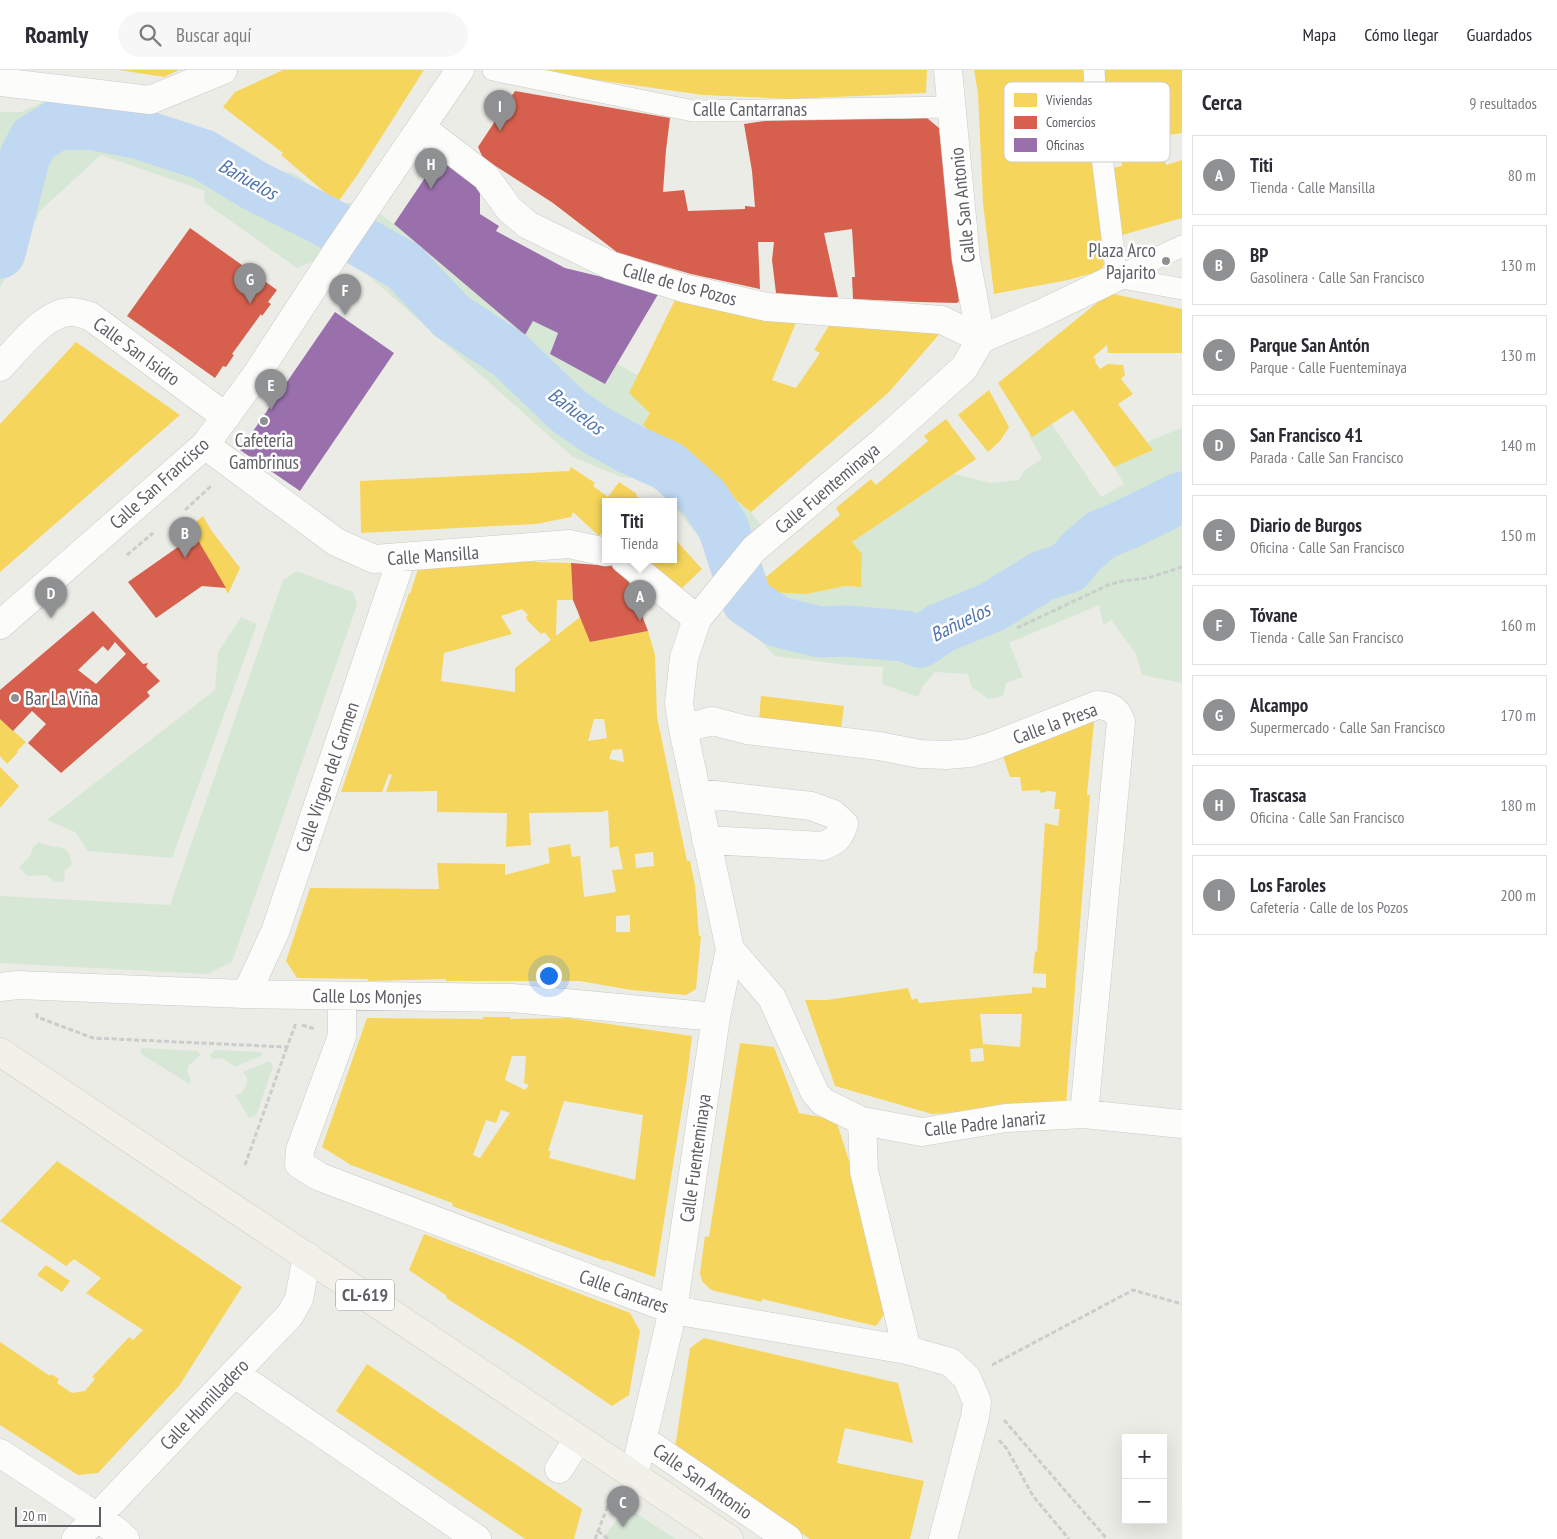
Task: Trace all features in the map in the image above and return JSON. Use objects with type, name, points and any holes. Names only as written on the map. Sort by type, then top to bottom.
[{"type":"main road","name":"CL-619","points":[[2,1057],[307,1256],[729,1539]]},
{"type":"street","points":[[0,82],[150,100],[223,70]]},
{"type":"street","name":"Calle San Francisco","points":[[0,625],[205,445],[256,375],[355,224],[460,70]]},
{"type":"street","name":"Calle Cantarranas","points":[[493,70],[693,111],[952,107]]},
{"type":"street","name":"Calle San Antonio","points":[[948,70],[966,258],[981,339]]},
{"type":"street","name":"Calle de los Pozos","points":[[422,128],[486,177],[509,209],[528,225],[610,265],[683,288],[767,307],[942,320],[981,339]]},
{"type":"street","points":[[1103,162],[1117,277]]},
{"type":"street","points":[[981,339],[1038,315],[1182,246]]},
{"type":"street","points":[[1117,277],[1182,289]]},
{"type":"street","name":"Calle San Isidro","points":[[0,368],[52,316],[71,311],[90,316],[226,417]]},
{"type":"street","name":"Calle Fuenteminaya","points":[[630,1472],[642,1439],[673,1310],[716,1017],[730,948],[683,729],[679,703],[684,658],[697,619],[754,549],[881,443],[964,368],[981,339]]},
{"type":"street","name":"Calle Mansilla","points":[[205,445],[336,542],[374,559],[569,544],[602,551]]},
{"type":"street","name":"Calle Virgen del Carmen","points":[[244,994],[251,984],[275,932],[402,557]]},
{"type":"street","points":[[629,563],[697,619]]},
{"type":"street","name":"Calle la Presa","points":[[683,729],[712,721],[747,730],[880,746],[920,754],[946,755],[970,753],[990,747],[1097,704],[1113,708],[1119,714],[1121,722],[1084,1114]]},
{"type":"street","points":[[697,793],[811,806],[833,814],[844,824],[835,842],[823,846],[706,840]]},
{"type":"street","name":"Calle Padre Janariz","points":[[730,948],[772,998],[815,1092],[823,1102],[862,1121],[922,1132],[1006,1118],[1084,1114],[1182,1124]]},
{"type":"street","name":"Calle Los Monjes","points":[[6,991],[512,998],[716,1017]]},
{"type":"street","name":"Calle Cantares","points":[[342,996],[342,1036],[300,1150],[300,1164],[320,1177],[673,1310],[907,1350],[950,1362],[967,1378],[977,1402],[975,1417],[943,1539]]},
{"type":"street","points":[[862,1121],[864,1172],[907,1350]]},
{"type":"street","name":"Calle Humilladero","points":[[76,1539],[290,1315],[299,1299],[307,1256]]},
{"type":"street","points":[[233,1374],[477,1539]]},
{"type":"street","points":[[559,1469],[578,1439]]},
{"type":"street","name":"Calle San Antonio","points":[[642,1439],[788,1539]]},
{"type":"street","points":[[0,1453],[96,1516],[125,1539]]},
{"type":"path","points":[[185,510],[217,481]]},
{"type":"path","points":[[1017,628],[1108,585],[1122,581],[1148,578],[1182,567]]},
{"type":"path","points":[[37,1009],[37,1017],[93,1038],[286,1047]]},
{"type":"path","points":[[245,1164],[295,1023],[324,1032]]},
{"type":"path","points":[[967,1378],[1133,1290],[1182,1304]]},
{"type":"path","points":[[999,1414],[1107,1539]]},
{"type":"path","points":[[995,1436],[1008,1449],[1033,1496],[1069,1539]]},
{"type":"path","points":[[595,1539],[611,1498],[630,1472]]},
{"type":"path","points":[[598,1531],[608,1539]]},
{"type":"green space","points":[[70,90],[176,122],[242,162],[296,174],[328,201],[368,205],[394,224],[525,334],[533,321],[558,333],[550,354],[605,384],[617,364],[638,375],[650,413],[644,425],[751,512],[770,536],[738,569],[718,559],[677,511],[677,498],[667,498],[650,479],[621,477],[573,457],[360,268],[337,251],[297,268],[204,202],[205,191],[101,155],[41,210],[0,288],[0,112],[21,112]]},
{"type":"green space","points":[[1051,423],[1101,497],[1124,484],[1114,467],[1152,450],[1147,442],[1182,428],[1182,683],[1142,675],[1136,654],[1111,620],[1103,625],[1099,605],[1009,643],[1023,677],[1006,683],[1003,696],[988,699],[971,686],[968,674],[935,672],[922,687],[918,697],[882,684],[883,667],[846,665],[775,656],[736,616],[760,592],[807,594],[845,586],[861,587],[862,554],[852,542],[954,474],[990,483],[1019,480],[1025,470],[1042,459],[1029,435]]},
{"type":"green space","points":[[296,571],[353,592],[357,605],[232,962],[207,974],[0,963],[0,896],[170,905],[283,580]]},
{"type":"green space","points":[[241,617],[257,624],[172,858],[88,851],[75,832],[47,820],[215,690],[218,652]]},
{"type":"green space","points":[[39,842],[65,849],[68,852],[72,865],[65,870],[64,882],[54,881],[46,875],[27,876],[19,867],[31,855],[32,848]]},
{"type":"green space","points":[[143,1048],[197,1051],[201,1055],[190,1064],[187,1070],[191,1082],[189,1084],[141,1054],[140,1050]]},
{"type":"green space","points":[[215,1050],[263,1053],[235,1067],[222,1058],[212,1059],[210,1054]]},
{"type":"green space","points":[[270,1061],[273,1066],[256,1116],[249,1118],[235,1095],[241,1093],[246,1086],[247,1077],[243,1072]]},
{"type":"green space","points":[[631,1510],[676,1539],[603,1539],[620,1515]]},
{"type":"building: Viviendas","points":[[119,70],[179,70],[164,77]]},
{"type":"building: Viviendas","points":[[283,70],[424,70],[338,202],[281,155],[283,153],[223,107],[235,92]]},
{"type":"building: Viviendas","points":[[547,70],[927,70],[926,93],[788,99],[703,95],[583,78]]},
{"type":"building: Viviendas","points":[[974,70],[1085,70],[1086,82],[1004,82],[1004,162],[1094,162],[1104,265],[1100,271],[1068,280],[994,294],[983,203],[978,93]]},
{"type":"building: Viviendas","points":[[1100,70],[1182,70],[1182,133],[1170,135],[1170,82],[1101,82]]},
{"type":"building: Viviendas","points":[[1182,160],[1182,218],[1119,236],[1113,168],[1122,166],[1122,162],[1165,162],[1166,165]]},
{"type":"building: Viviendas","points":[[1109,293],[1182,309],[1182,353],[1108,353],[1107,345],[1093,357],[1100,369],[1108,364],[1123,365],[1125,375],[1121,379],[1133,394],[1118,404],[1153,450],[1114,467],[1073,410],[1032,437],[998,383]]},
{"type":"building: Viviendas","points":[[677,296],[798,318],[772,380],[796,388],[820,353],[814,350],[833,319],[942,331],[889,392],[751,512],[643,425],[650,413],[629,393]]},
{"type":"building: Viviendas","points":[[76,342],[180,415],[0,572],[0,424]]},
{"type":"building: Viviendas","points":[[989,390],[1009,427],[1000,441],[988,452],[958,415]]},
{"type":"building: Viviendas","points":[[946,419],[976,459],[852,542],[862,554],[861,587],[845,586],[807,594],[760,592],[752,589],[840,515],[836,508],[871,479],[876,485],[928,441],[924,436]]},
{"type":"building: Viviendas","points":[[571,467],[595,483],[593,486],[608,497],[619,482],[637,494],[639,498],[602,498],[602,533],[599,536],[573,512],[571,517],[536,524],[361,533],[360,481],[569,471]]},
{"type":"building: Viviendas","points":[[203,516],[211,530],[240,568],[228,594],[191,530],[193,524]]},
{"type":"building: Viviendas","points":[[677,541],[702,569],[679,591],[651,563],[677,563]]},
{"type":"building: Viviendas","points":[[535,561],[571,563],[573,600],[557,600],[556,636],[580,617],[590,642],[648,631],[655,655],[657,717],[687,861],[690,861],[695,885],[699,936],[701,936],[696,989],[686,995],[631,990],[580,981],[446,981],[446,979],[368,981],[368,979],[297,978],[286,961],[310,888],[439,889],[437,863],[505,864],[505,875],[550,863],[548,848],[570,844],[572,857],[580,856],[584,897],[616,892],[612,870],[623,869],[618,846],[610,848],[608,810],[602,812],[529,813],[531,845],[506,847],[507,813],[437,812],[437,791],[386,792],[392,775],[389,774],[382,792],[341,792],[418,569]],"holes":[[[522,609],[528,615],[526,617],[527,620],[539,632],[542,634],[544,632],[551,640],[515,668],[515,692],[441,681],[444,653],[512,634],[501,616]],[[594,719],[604,719],[607,738],[588,741]],[[622,749],[624,762],[609,759],[612,750]],[[653,852],[654,866],[636,868],[635,854]],[[630,915],[630,932],[616,932],[616,916]]]},
{"type":"building: Viviendas","points":[[761,696],[844,706],[841,729],[759,720]]},
{"type":"building: Viviendas","points":[[1095,712],[1087,795],[1090,795],[1066,1105],[932,1114],[835,1086],[805,1000],[827,1000],[908,988],[912,1000],[917,998],[919,1003],[1032,993],[1032,987],[1046,988],[1046,974],[1033,973],[1035,951],[1037,952],[1045,823],[1058,826],[1060,809],[1054,809],[1056,792],[1022,791],[1020,777],[1010,777],[1002,753]],"holes":[[[980,1014],[1022,1014],[1020,1047],[983,1044]],[[983,1048],[984,1061],[971,1062],[970,1049]]]},
{"type":"building: Viviendas","points":[[0,719],[26,742],[7,764],[0,756]]},
{"type":"building: Viviendas","points":[[0,767],[19,786],[0,808]]},
{"type":"building: Viviendas","points":[[483,1017],[510,1017],[510,1019],[568,1018],[692,1036],[655,1277],[452,1206],[452,1203],[351,1165],[322,1147],[367,1018],[483,1019]],"holes":[[[512,1056],[526,1056],[524,1083],[529,1085],[525,1090],[505,1080]],[[564,1101],[643,1115],[635,1180],[549,1158],[551,1151],[548,1151]],[[501,1110],[510,1113],[480,1158],[473,1155],[486,1120],[496,1123]]]},
{"type":"building: Viviendas","points":[[740,1043],[774,1047],[799,1113],[836,1120],[851,1167],[889,1308],[876,1326],[762,1299],[762,1302],[715,1291],[702,1281],[700,1273],[705,1236],[709,1237]]},
{"type":"building: Viviendas","points":[[57,1161],[242,1287],[179,1386],[98,1473],[78,1475],[0,1425],[0,1342],[50,1376],[51,1374],[59,1379],[57,1383],[72,1393],[85,1391],[95,1379],[92,1377],[129,1337],[133,1340],[143,1330],[86,1293],[101,1278],[74,1259],[66,1266],[0,1221]]},
{"type":"building: Viviendas","points":[[424,1234],[630,1313],[640,1331],[629,1395],[612,1406],[528,1349],[446,1298],[447,1296],[409,1270]]},
{"type":"building: Viviendas","points":[[46,1265],[70,1281],[62,1292],[37,1275]]},
{"type":"building: Viviendas","points":[[704,1338],[898,1383],[913,1443],[845,1428],[837,1463],[924,1481],[910,1539],[810,1539],[675,1448],[690,1348]]},
{"type":"building: Viviendas","points":[[367,1364],[582,1509],[574,1539],[525,1539],[336,1411]]},
{"type":"building: Comercios","points":[[515,91],[670,118],[663,192],[684,190],[688,211],[745,209],[745,206],[755,207],[752,171],[744,124],[799,116],[888,114],[889,119],[927,118],[939,128],[959,301],[957,303],[853,299],[852,277],[855,277],[852,229],[824,233],[838,297],[776,293],[772,260],[774,242],[758,242],[760,289],[691,274],[618,253],[553,203],[483,158],[478,147]]},
{"type":"building: Comercios","points":[[190,228],[277,290],[268,302],[271,304],[262,316],[261,314],[232,354],[234,355],[226,367],[223,366],[215,378],[127,316]]},
{"type":"building: Comercios","points":[[195,535],[226,588],[202,586],[156,618],[128,582]]},
{"type":"building: Comercios","points":[[571,563],[612,566],[627,577],[648,631],[590,642],[573,600]]},
{"type":"building: Comercios","points":[[93,611],[143,664],[148,663],[146,667],[160,681],[147,692],[150,696],[61,773],[28,743],[46,724],[32,711],[13,731],[0,719],[0,690]],"holes":[[[115,642],[126,654],[96,684],[78,670],[103,646],[108,651]]]},
{"type":"building: Oficinas","points":[[441,154],[480,180],[480,214],[499,226],[496,231],[565,268],[660,291],[605,384],[550,354],[558,333],[533,321],[525,335],[394,224]]},
{"type":"building: Oficinas","points":[[335,312],[394,353],[300,491],[240,450]]},
{"type":"waterway","name":"Bañuelos","points":[[0,253],[25,156],[34,139],[57,125],[89,124],[140,134],[204,155],[255,186],[323,220],[404,266],[451,316],[510,355],[566,409],[594,429],[628,448],[668,466],[704,498],[723,527],[747,601],[778,622],[820,632],[846,631],[905,636],[920,642],[941,628],[992,607],[1044,575],[1068,568],[1081,552],[1101,535],[1182,497]]},
{"type":"place","name":"Los Faroles","points":[[500,131]]},
{"type":"place","name":"Trascasa","points":[[431,189]]},
{"type":"place","name":"Plaza Arco Pajarito","points":[[1166,261]]},
{"type":"place","name":"Alcampo","points":[[250,304]]},
{"type":"place","name":"Tóvane","points":[[345,315]]},
{"type":"place","name":"Diario de Burgos","points":[[271,410]]},
{"type":"place","name":"Cafeteria Gambrinus","points":[[264,421]]},
{"type":"place","name":"BP","points":[[185,558]]},
{"type":"place","name":"San Francisco 41","points":[[51,618]]},
{"type":"place","name":"Titi","points":[[640,621]]},
{"type":"place","name":"Bar La Viña","points":[[15,698]]},
{"type":"place","name":"Parque San Antón","points":[[623,1527]]}]
